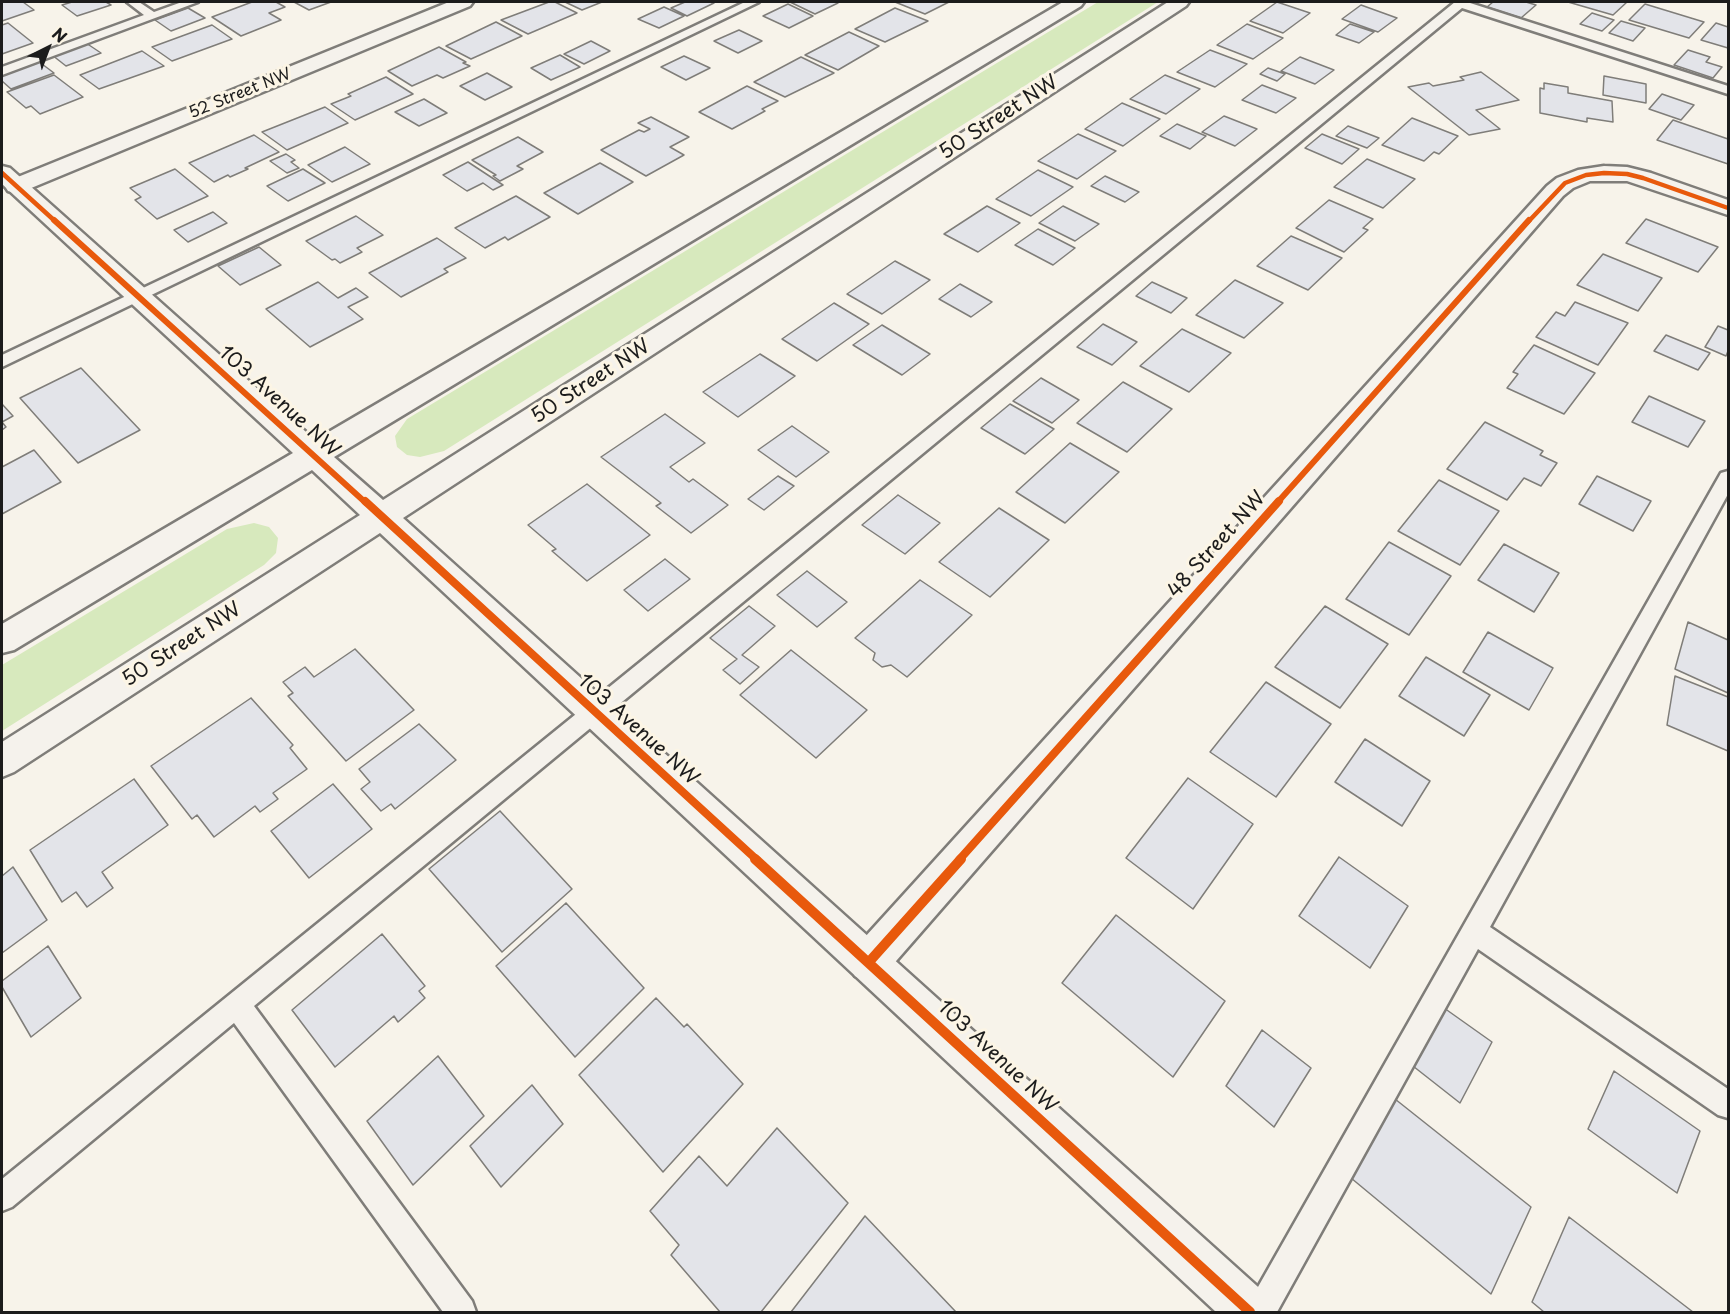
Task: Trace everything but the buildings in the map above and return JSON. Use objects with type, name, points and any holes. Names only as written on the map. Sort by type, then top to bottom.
[{"type":"street","name":"52 Street NW","points":[[9,180],[460,2]]},
{"type":"street","points":[[2,640],[1075,2]]},
{"type":"street","name":"50 Street NW","points":[[2,761],[1180,2]]},
{"type":"street","name":"48 Street NW","points":[[868,962],[1555,191],[1575,178],[1604,173],[1643,178],[1728,207]]},
{"type":"street","name":"103 Avenue NW","points":[[9,180],[382,517],[1250,1312]]},
{"type":"lane","points":[[132,2],[153,16]]},
{"type":"lane","points":[[2,70],[192,2]]},
{"type":"lane","points":[[2,362],[753,2]]},
{"type":"lane","points":[[2,1197],[592,711],[1461,2],[1728,90]]},
{"type":"lane","points":[[1261,1312],[1728,478]]},
{"type":"lane","points":[[1475,932],[1728,1106]]},
{"type":"lane","points":[[236,1005],[461,1312]]},
{"type":"green space","points":[[1098,2],[1158,2],[444,451],[420,457],[407,455],[397,447],[395,436],[407,419]]},
{"type":"green space","points":[[254,523],[269,527],[278,538],[276,553],[264,565],[2,731],[2,665],[227,529]]},
{"type":"cycle path","points":[[2,173],[414,546],[1250,1312]]},
{"type":"cycle path","points":[[869,962],[1555,191],[1565,183],[1586,175],[1627,174],[1728,208]]}]
